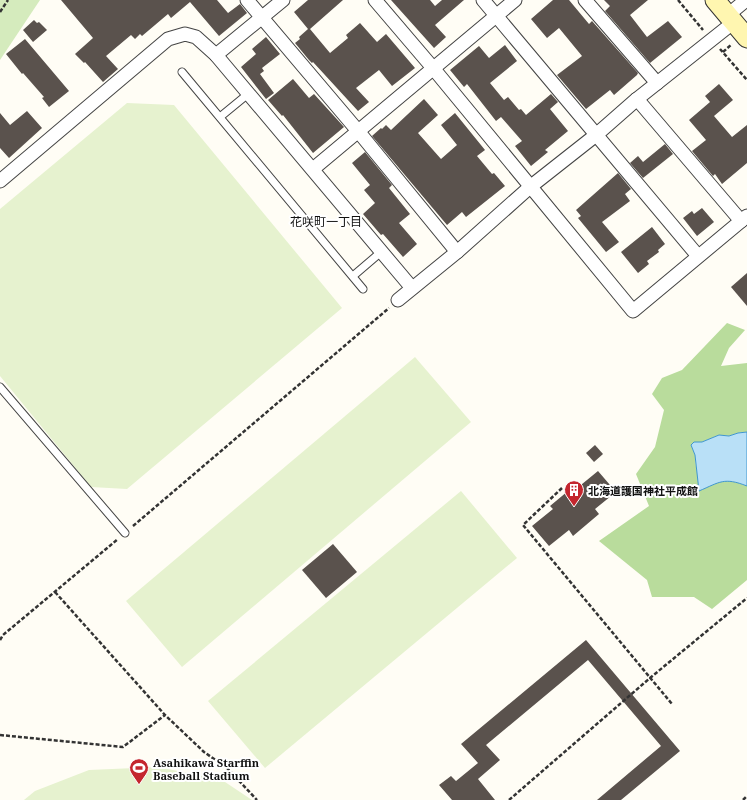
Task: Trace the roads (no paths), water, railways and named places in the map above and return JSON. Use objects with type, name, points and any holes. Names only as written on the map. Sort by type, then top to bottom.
[{"type":"main road","points":[[715,0],[747,38]]},
{"type":"street","points":[[247,0],[358,131],[457,252]]},
{"type":"street","points":[[216,55],[283,0]]},
{"type":"street","points":[[375,0],[433,68],[633,311],[744,218],[637,99]]},
{"type":"street","points":[[483,0],[698,256]]},
{"type":"street","points":[[313,170],[515,0]]},
{"type":"street","points":[[585,0],[657,83]]},
{"type":"street","points":[[398,300],[457,252],[530,187],[596,135],[657,83],[731,18],[746,0]]},
{"type":"street","points":[[0,180],[168,40],[185,34],[196,37],[216,55],[412,288]]},
{"type":"lane","points":[[182,72],[363,289]]},
{"type":"lane","points":[[220,117],[248,94]]},
{"type":"lane","points":[[353,276],[381,252]]},
{"type":"lane","points":[[0,387],[125,533]]},
{"type":"water","points":[[747,432],[747,486],[727,481],[712,485],[699,491],[695,455],[691,445],[694,442],[702,442],[719,435],[729,436]]},
{"type":"place","name":"北海道護国神社平成館","points":[[574,507]]},
{"type":"place","name":"Asahikawa Starffin Baseball Stadium","points":[[139,785]]},
{"type":"district","name":"花咲町一丁目","points":[[326,221]]}]
